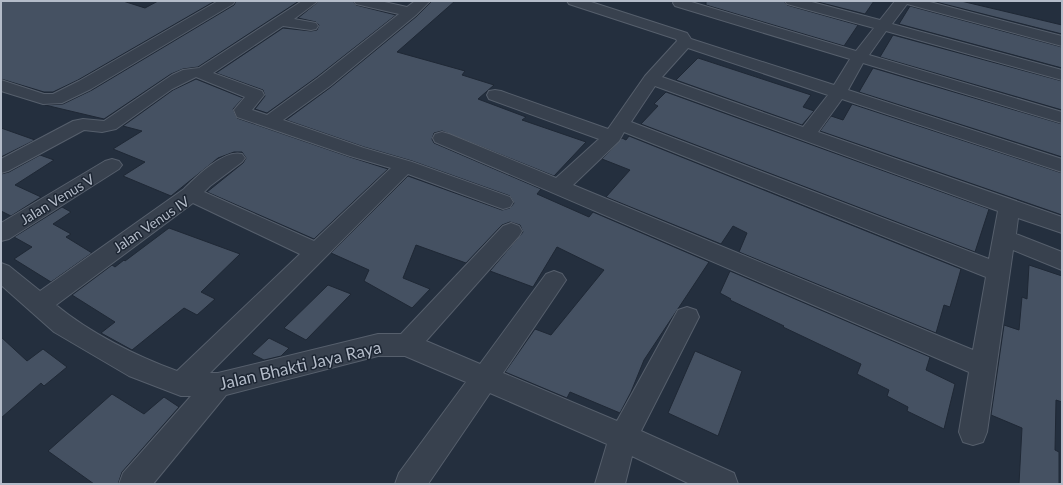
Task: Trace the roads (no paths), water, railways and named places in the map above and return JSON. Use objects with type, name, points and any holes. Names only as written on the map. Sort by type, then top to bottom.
[{"type":"street","points":[[1,85],[43,99],[56,99],[85,85],[228,1]]},
{"type":"street","points":[[202,73],[311,1]]},
{"type":"street","points":[[361,1],[411,12]]},
{"type":"street","points":[[270,122],[423,1]]},
{"type":"street","points":[[792,1],[1062,75]]},
{"type":"street","points":[[806,135],[838,93],[859,57],[902,1]]},
{"type":"street","points":[[910,1],[1062,41]]},
{"type":"street","points":[[584,2],[670,12],[859,57],[1062,118]]},
{"type":"street","points":[[670,12],[685,42],[1062,166]]},
{"type":"street","points":[[281,21],[311,26]]},
{"type":"street","points":[[559,187],[615,130],[651,79],[685,42]]},
{"type":"street","points":[[1,167],[79,125],[87,123],[102,126],[110,125],[189,73],[202,73],[256,94],[243,112],[357,152],[406,166],[503,202]]},
{"type":"street","points":[[651,79],[1062,225]]},
{"type":"street","points":[[495,95],[615,130],[998,272]]},
{"type":"street","points":[[442,138],[984,366]]},
{"type":"street","points":[[191,194],[203,181],[235,158]]},
{"type":"street","name":"Jalan Venus V","points":[[1,233],[112,165]]},
{"type":"street","points":[[181,384],[406,166]]},
{"type":"street","name":"Jalan Venus IV","points":[[38,305],[191,194],[317,252]]},
{"type":"street","points":[[973,432],[1009,207]]},
{"type":"street","points":[[407,345],[511,230]]},
{"type":"street","points":[[1004,238],[1062,261]]},
{"type":"street","name":"Jalan Bhakti Jaya Raya","points":[[1,272],[63,325],[138,368],[181,384],[218,385],[378,344],[407,345],[623,436],[723,484]]},
{"type":"street","points":[[410,484],[554,280]]},
{"type":"street","points":[[610,484],[623,436],[687,317]]},
{"type":"street","points":[[134,484],[218,385]]}]
